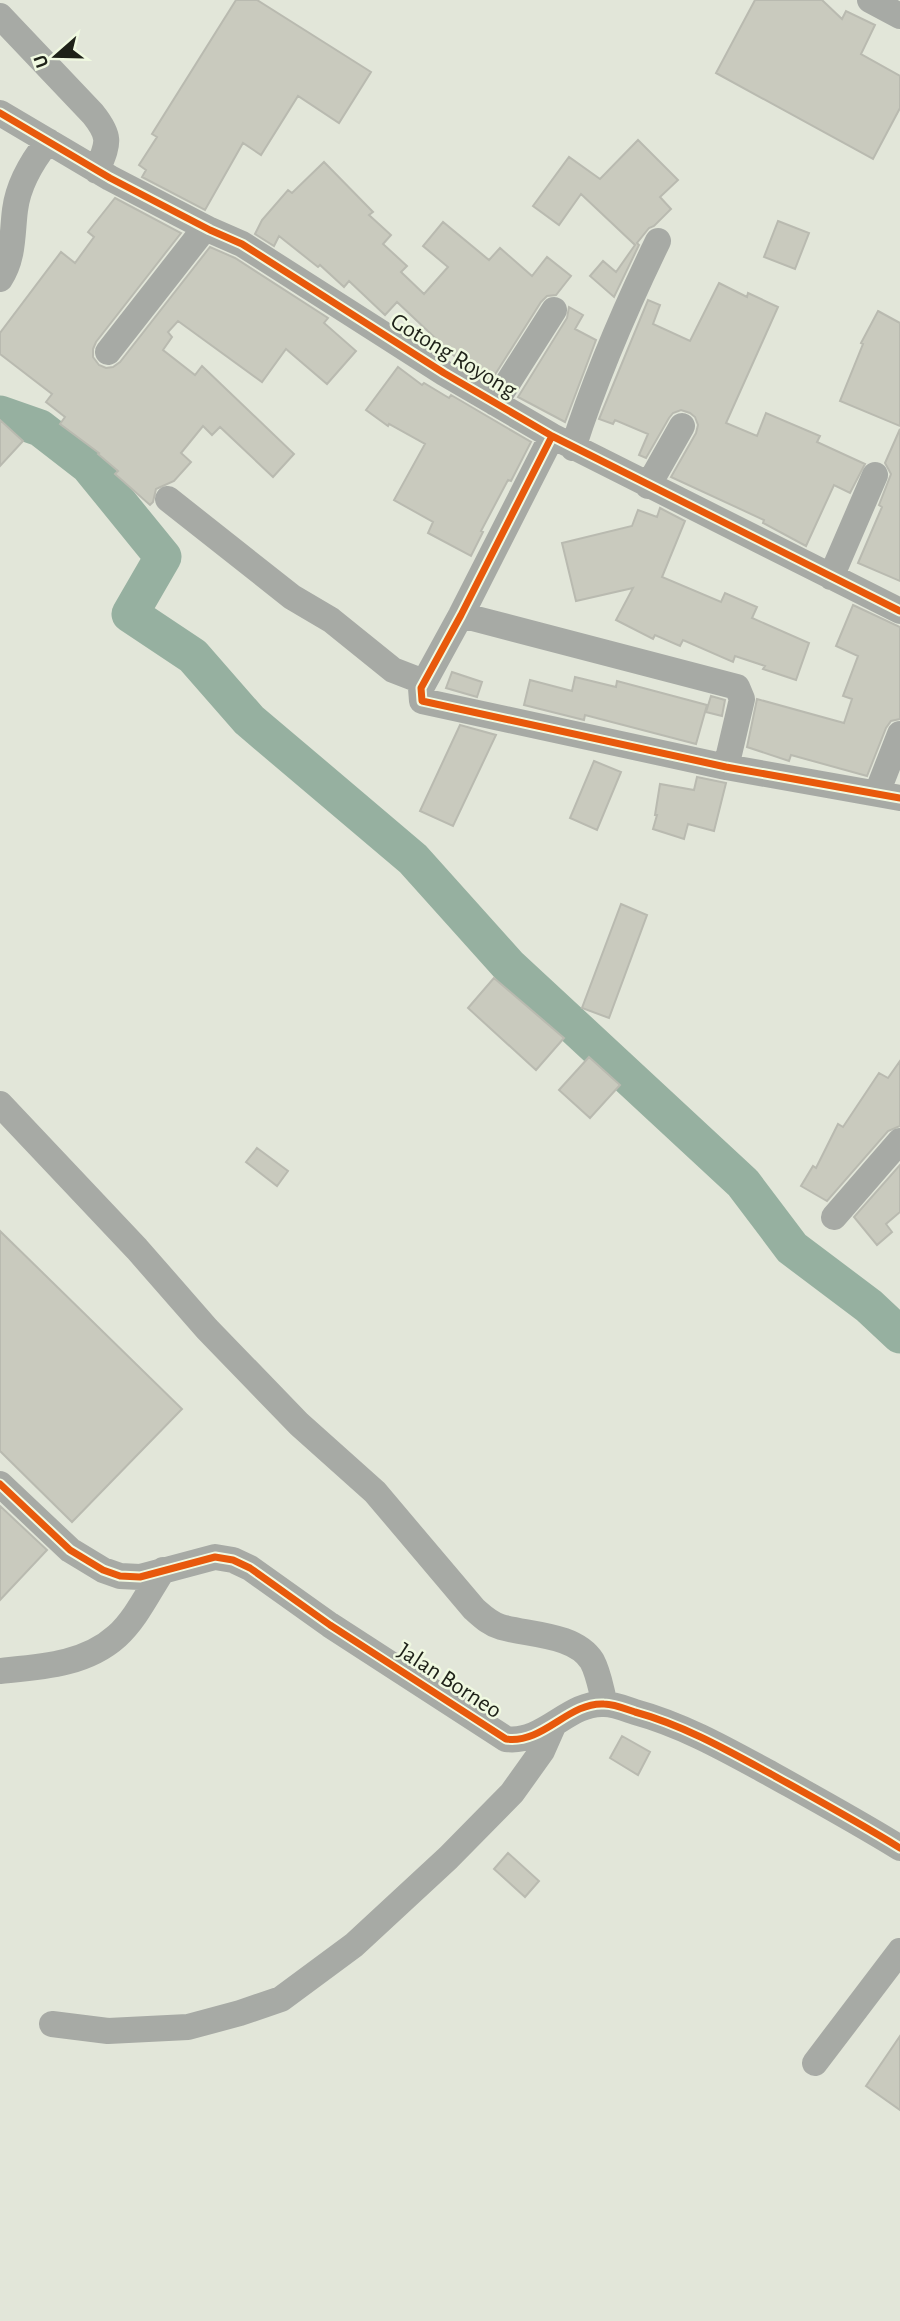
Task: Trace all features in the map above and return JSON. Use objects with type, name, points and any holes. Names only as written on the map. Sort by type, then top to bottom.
[{"type":"street","points":[[870,0],[900,16]]},
{"type":"street","points":[[0,16],[93,114],[104,130],[107,145],[97,171]]},
{"type":"street","name":"Gotong Royong","points":[[0,113],[97,171],[256,253],[421,359],[562,442],[900,611]]},
{"type":"street","points":[[0,279],[10,253],[15,207],[21,187],[36,156],[48,141]]},
{"type":"street","points":[[108,352],[205,228]]},
{"type":"street","points":[[658,241],[635,285],[599,371],[562,442],[424,682],[420,692],[422,701],[726,767],[889,795],[900,734]]},
{"type":"street","points":[[495,403],[554,310]]},
{"type":"street","points":[[648,486],[682,426]]},
{"type":"street","points":[[831,577],[876,475]]},
{"type":"street","points":[[168,499],[292,597],[331,620],[393,670],[424,682]]},
{"type":"street","points":[[461,615],[737,687],[742,699],[726,767]]},
{"type":"street","points":[[0,1104],[137,1249],[207,1329],[299,1424],[375,1492],[486,1619],[500,1627],[530,1632],[582,1650],[598,1675],[605,1704],[660,1719],[717,1745],[900,1848]]},
{"type":"street","points":[[834,1217],[900,1141]]},
{"type":"street","name":"Jalan Borneo","points":[[0,1483],[70,1550],[103,1570],[120,1576],[140,1577],[215,1558],[233,1560],[250,1568],[330,1625],[506,1739],[523,1739],[540,1733],[584,1707],[605,1704]]},
{"type":"street","points":[[0,1671],[55,1666],[91,1653],[117,1636],[163,1570]]},
{"type":"street","points":[[52,2024],[108,2031],[188,2027],[281,1999],[354,1945],[448,1858],[512,1793],[542,1751],[554,1724]]},
{"type":"street","points":[[814,2063],[900,1951]]},
{"type":"building","points":[[236,0],[257,0],[371,72],[339,123],[298,96],[261,155],[243,143],[205,210],[142,177],[146,170],[139,165],[157,137],[152,134]]},
{"type":"building","points":[[755,0],[822,0],[842,19],[846,11],[875,25],[861,54],[900,76],[900,108],[873,159],[716,73]]},
{"type":"building","points":[[638,140],[678,180],[660,197],[671,209],[649,228],[637,243],[639,245],[614,297],[590,276],[603,261],[616,272],[635,245],[581,194],[559,225],[533,206],[569,157],[600,179]]},
{"type":"building","points":[[324,162],[373,212],[369,215],[391,235],[383,244],[407,266],[401,272],[424,294],[448,267],[423,246],[443,222],[489,260],[500,248],[532,276],[547,257],[571,276],[556,295],[547,296],[541,302],[491,381],[468,369],[397,302],[385,315],[349,281],[344,287],[320,265],[318,267],[279,236],[274,246],[255,234],[262,220],[288,190],[292,193]]},
{"type":"building","points":[[115,198],[181,233],[96,342],[93,357],[99,365],[113,367],[120,362],[210,247],[235,258],[328,318],[324,323],[356,351],[327,384],[286,349],[262,382],[178,321],[168,332],[172,337],[163,350],[195,375],[202,366],[294,454],[273,477],[220,427],[212,435],[203,426],[181,453],[191,462],[174,481],[156,489],[150,505],[115,474],[118,471],[99,453],[60,424],[65,417],[46,402],[52,394],[0,354],[0,333],[61,252],[75,263],[94,237],[88,232]]},
{"type":"building","points":[[778,221],[809,233],[795,269],[764,257]]},
{"type":"building","points":[[719,283],[747,297],[748,293],[778,307],[726,423],[757,436],[766,413],[820,436],[817,442],[865,464],[850,493],[834,485],[806,546],[763,523],[764,520],[671,477],[696,433],[698,425],[690,413],[681,410],[673,413],[646,458],[639,455],[648,434],[615,420],[613,424],[599,419],[648,300],[660,305],[653,324],[690,341]]},
{"type":"building","points":[[569,307],[583,315],[575,329],[596,340],[565,422],[518,397],[567,318]]},
{"type":"building","points":[[878,311],[900,323],[900,426],[840,401],[863,344],[861,343]]},
{"type":"building","points":[[398,367],[422,385],[424,383],[449,398],[451,395],[531,442],[481,531],[483,532],[471,556],[428,533],[433,522],[394,500],[425,444],[389,424],[388,426],[366,410]]},
{"type":"building","points":[[0,420],[23,441],[0,466]]},
{"type":"building","points":[[900,429],[900,581],[858,563],[882,507],[879,505],[891,474],[885,463]]},
{"type":"building","points":[[660,508],[685,521],[662,577],[721,602],[725,593],[757,607],[752,618],[809,643],[796,680],[735,656],[733,662],[683,640],[680,646],[655,635],[653,639],[616,620],[633,588],[576,601],[562,543],[632,526],[638,510],[657,517]]},
{"type":"building","points":[[853,605],[900,627],[900,719],[891,721],[886,728],[867,776],[791,755],[789,761],[747,747],[757,699],[844,723],[852,699],[843,696],[858,656],[836,646]]},
{"type":"building","points":[[452,672],[482,682],[477,697],[446,688]]},
{"type":"building","points":[[575,677],[616,687],[617,681],[707,705],[696,744],[585,715],[584,720],[524,705],[530,680],[572,691]]},
{"type":"building","points":[[711,696],[725,700],[722,716],[706,712]]},
{"type":"building","points":[[460,725],[496,735],[453,826],[420,811]]},
{"type":"building","points":[[594,761],[621,772],[597,830],[570,818]]},
{"type":"building","points":[[697,777],[726,783],[714,831],[688,824],[684,839],[653,829],[660,784],[694,790]]},
{"type":"building","points":[[621,904],[647,915],[609,1018],[582,1008]]},
{"type":"building","points":[[494,978],[564,1038],[536,1070],[468,1008]]},
{"type":"building","points":[[589,1057],[620,1085],[590,1118],[559,1090]]},
{"type":"building","points":[[900,1061],[900,1126],[888,1131],[827,1201],[801,1186],[813,1166],[816,1168],[838,1124],[843,1127],[879,1073],[888,1078]]},
{"type":"building","points":[[257,1148],[288,1171],[277,1186],[246,1162]]},
{"type":"building","points":[[900,1165],[900,1212],[886,1224],[892,1232],[877,1245],[854,1217]]},
{"type":"building","points":[[0,1231],[182,1409],[72,1522],[0,1451]]},
{"type":"building","points":[[0,1506],[47,1550],[0,1600]]},
{"type":"building","points":[[622,1736],[650,1752],[638,1775],[610,1758]]},
{"type":"building","points":[[508,1853],[539,1881],[525,1897],[494,1869]]},
{"type":"building","points":[[900,2036],[900,2110],[866,2086]]},
{"type":"waterway","points":[[0,414],[40,428],[89,466],[163,557],[130,614],[193,656],[249,720],[413,859],[509,966],[743,1183],[792,1248],[869,1306],[900,1335]]},
{"type":"cycle path","points":[[0,113],[110,178],[242,244],[444,373],[552,436],[900,611]]},
{"type":"cycle path","points":[[552,436],[421,688],[422,701],[726,767],[900,798]]},
{"type":"cycle path","points":[[0,1484],[70,1550],[103,1570],[120,1576],[140,1577],[215,1557],[233,1560],[250,1568],[330,1625],[506,1739],[520,1739],[532,1735],[591,1705],[616,1706],[653,1717],[721,1747],[900,1848]]}]
